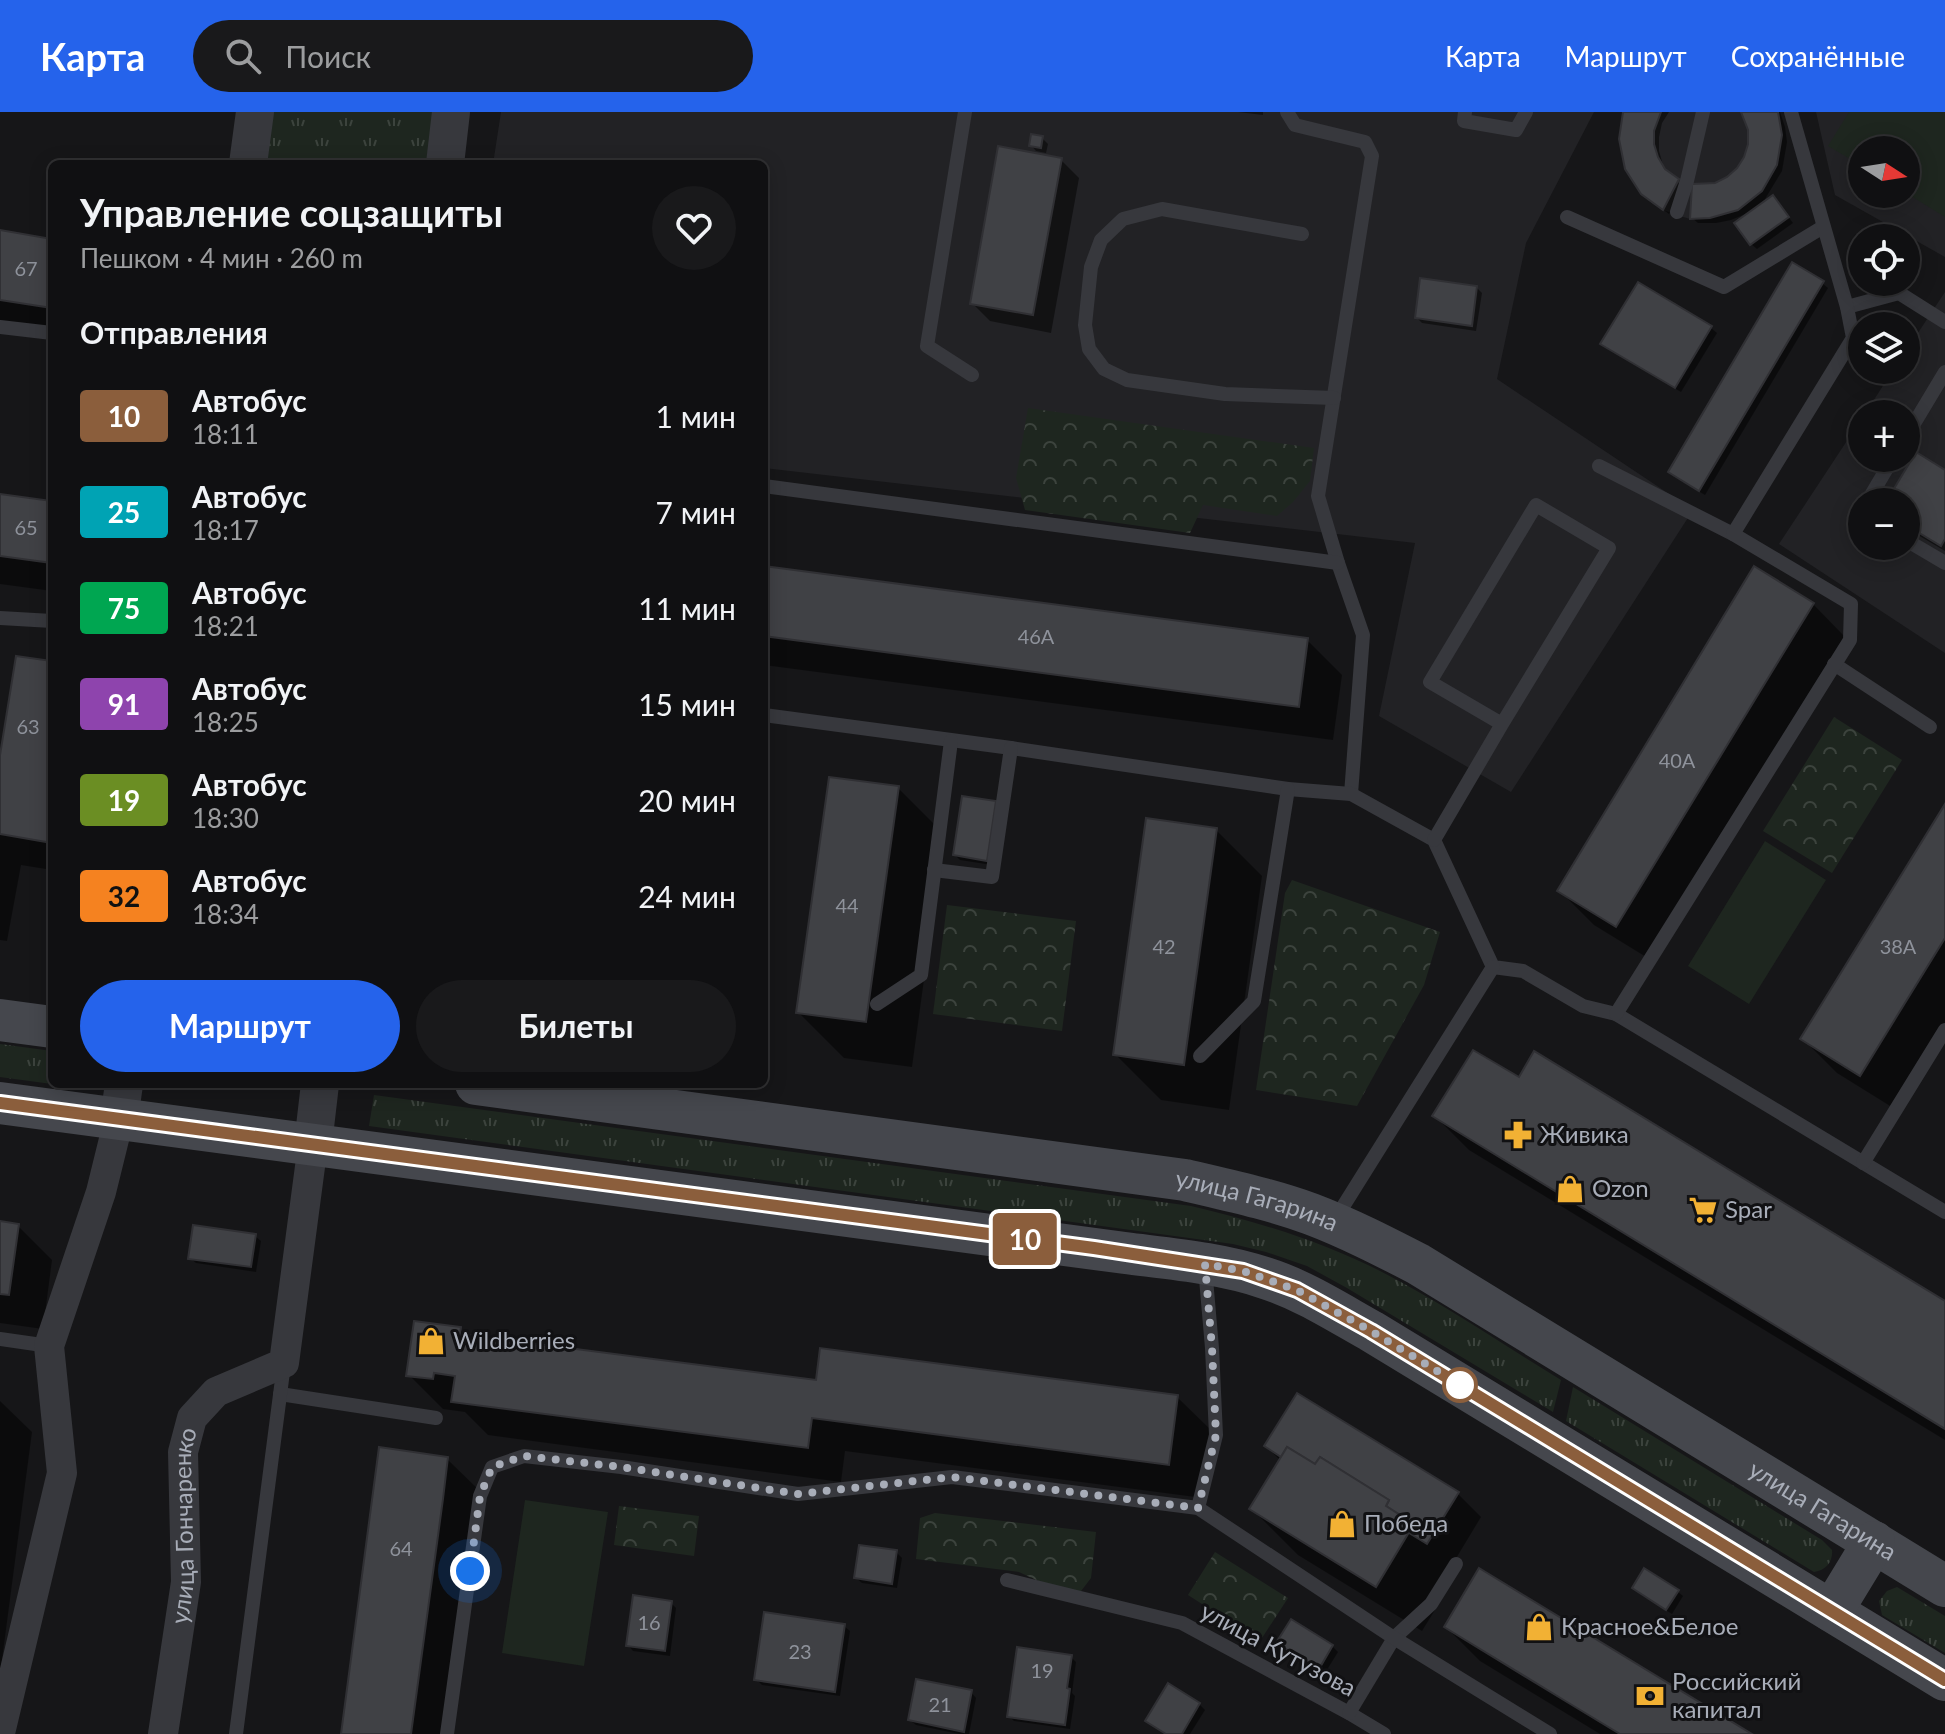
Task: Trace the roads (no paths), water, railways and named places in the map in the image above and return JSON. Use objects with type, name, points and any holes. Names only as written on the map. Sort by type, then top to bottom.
[{"type":"main road","points":[[0,1020],[48,1026]]},
{"type":"main road","name":"улица Гагарина","points":[[506,1088],[1185,1180],[1269,1200],[1333,1223],[1418,1264],[1945,1586]]},
{"type":"main road","points":[[0,1103],[122,1101],[313,1144],[1243,1271],[1297,1290],[1396,1346],[1945,1680]]},
{"type":"main road","points":[[1832,1611],[1874,1542]]},
{"type":"street","points":[[249,160],[255,112]]},
{"type":"street","points":[[445,160],[451,112]]},
{"type":"street","points":[[284,1363],[320,1088]]},
{"type":"street","points":[[0,1733],[62,1473],[49,1346],[101,1192],[122,1101]]},
{"type":"street","name":"улица Гончаренко","points":[[163,1734],[186,1582],[183,1452],[192,1418],[216,1392],[284,1363]]},
{"type":"lane","points":[[965,112],[927,346],[972,375]]},
{"type":"lane","points":[[1287,112],[1295,125],[1365,142],[1372,156],[1318,496],[1363,635],[1351,794]]},
{"type":"lane","points":[[1465,112],[1464,121],[1516,130],[1526,112]]},
{"type":"lane","points":[[1677,212],[1703,112]]},
{"type":"lane","points":[[1733,534],[1853,338],[1847,307],[1791,112]]},
{"type":"lane","points":[[1302,234],[1162,209],[1123,219],[1101,240],[1091,267],[1085,325],[1089,349],[1104,369],[1127,380],[1225,394],[1334,398]]},
{"type":"lane","points":[[1567,217],[1724,287],[1823,227]]},
{"type":"lane","points":[[1847,307],[1899,293],[1945,322]]},
{"type":"lane","points":[[0,327],[48,333]]},
{"type":"lane","points":[[1920,414],[1945,372]]},
{"type":"lane","points":[[1599,466],[1733,534],[1851,604],[1850,640],[1616,1014]]},
{"type":"lane","points":[[768,487],[1338,563]]},
{"type":"lane","points":[[1434,840],[1609,548],[1536,505],[1430,682],[1502,724]]},
{"type":"lane","points":[[1920,548],[1945,563]]},
{"type":"lane","points":[[0,618],[48,621]]},
{"type":"lane","points":[[1834,664],[1930,727]]},
{"type":"lane","points":[[768,716],[1288,789],[1351,794],[1434,840],[1493,967]]},
{"type":"lane","points":[[877,1004],[921,975],[951,741]]},
{"type":"lane","points":[[934,870],[992,877],[1011,748]]},
{"type":"lane","points":[[1200,1056],[1254,1001],[1288,789]]},
{"type":"lane","points":[[1493,967],[1523,971],[1583,1006],[1616,1014],[1945,1212]]},
{"type":"lane","points":[[1333,1223],[1493,967]]},
{"type":"lane","points":[[1863,1163],[1945,1030]]},
{"type":"lane","points":[[1198,1508],[1216,1435],[1205,1264]]},
{"type":"lane","points":[[0,1339],[49,1346]]},
{"type":"lane","points":[[236,1734],[284,1363]]},
{"type":"lane","points":[[280,1394],[436,1418]]},
{"type":"lane","points":[[447,1734],[480,1496],[492,1467],[524,1456],[621,1467],[798,1494],[952,1477],[1198,1508],[1394,1638],[1550,1734]]},
{"type":"lane","points":[[1349,1713],[1394,1638],[1431,1604],[1456,1564]]},
{"type":"lane","name":"улица Кутузова","points":[[1007,1580],[1182,1623],[1384,1734]]},
{"type":"place","name":"Живика","points":[[1518,1135]]},
{"type":"place","name":"Ozon","points":[[1570,1189]]},
{"type":"place","name":"Spar","points":[[1703,1210]]},
{"type":"place","name":"Wildberries","points":[[431,1341]]},
{"type":"place","name":"Победа","points":[[1342,1524]]},
{"type":"place","name":"Красное&Белое","points":[[1539,1627]]},
{"type":"place","name":"Российский капитал","points":[[1650,1696]]}]
